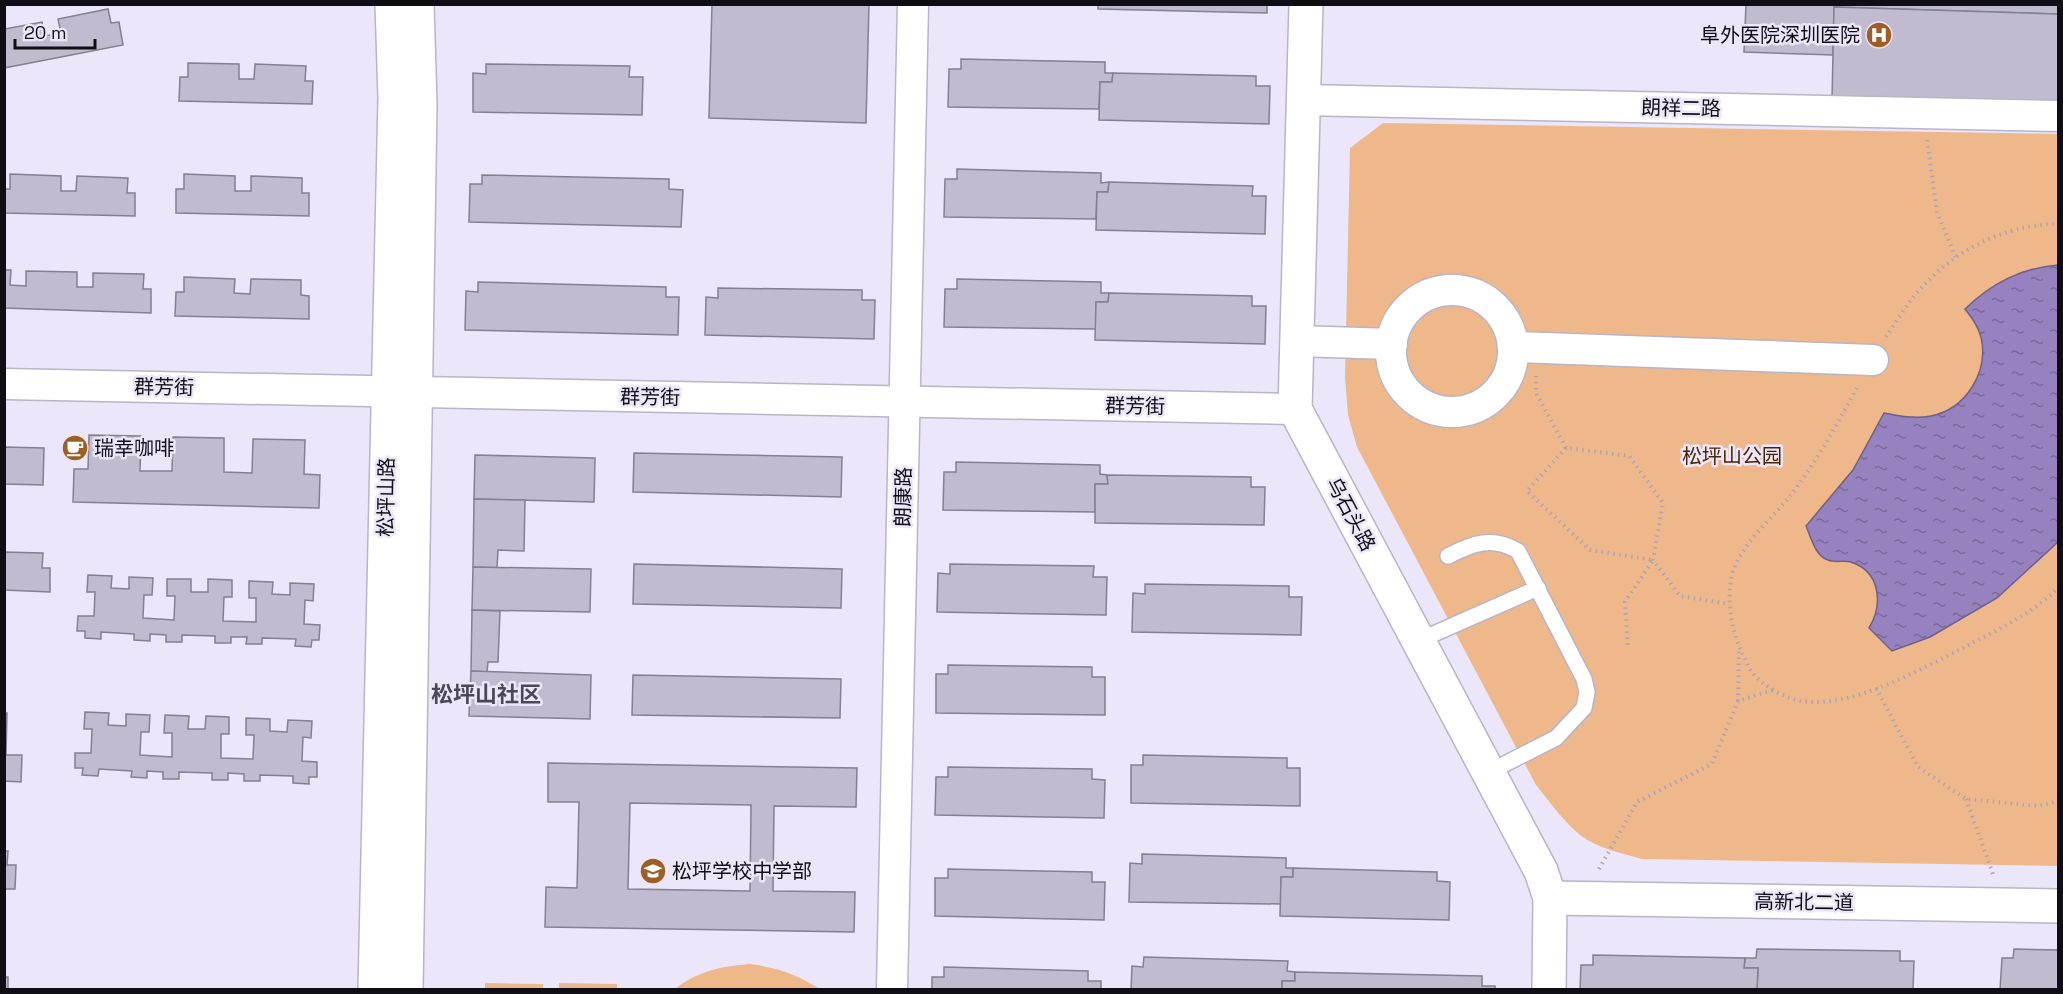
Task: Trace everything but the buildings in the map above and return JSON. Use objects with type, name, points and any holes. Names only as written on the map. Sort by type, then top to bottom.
[{"type":"street","name":"松坪山路","points":[[392,4],[402,392],[406,990]]},
{"type":"street","name":"松坪山路","points":[[375,990],[402,392],[420,104],[417,4]]},
{"type":"street","name":"朗康路","points":[[892,990],[913,4]]},
{"type":"street","name":"乌石头路","points":[[1306,4],[1295,409],[1541,871],[1550,898],[1549,990]]},
{"type":"street","name":"朗祥二路","points":[[1303,100],[2058,116]]},
{"type":"street","points":[[1460,290],[1481,296],[1498,309],[1525,348],[1504,386],[1490,400],[1473,409],[1454,412],[1435,410],[1417,402],[1403,388],[1394,371],[1390,352],[1394,332],[1404,313],[1419,299],[1439,291],[1460,290]]},
{"type":"street","points":[[1296,341],[1392,344]]},
{"type":"street","points":[[1525,348],[1873,360]]},
{"type":"street","name":"群芳街","points":[[4,384],[1295,409]]},
{"type":"street","name":"高新北二道","points":[[1550,898],[2058,906]]},
{"type":"lane","points":[[1448,556],[1484,542],[1504,543],[1518,551],[1584,679],[1587,692],[1584,708],[1556,738],[1489,772]]},
{"type":"lane","points":[[1420,640],[1538,588]]},
{"type":"path","points":[[1925,113],[1929,164],[1937,212],[1956,258]]},
{"type":"path","points":[[1582,898],[1637,802],[1712,764],[1738,701],[1739,648],[1729,604],[1731,578],[1739,560],[1755,536],[1793,492],[1822,450],[1891,329],[1923,285],[1956,258],[1979,244],[2008,231],[2058,224]]},
{"type":"path","points":[[1525,348],[1536,393],[1566,448]]},
{"type":"path","points":[[1566,448],[1527,491],[1590,549],[1653,560],[1680,596],[1729,604]]},
{"type":"path","points":[[1566,448],[1629,456],[1663,503],[1653,560],[1625,602],[1628,649]]},
{"type":"path","points":[[1739,648],[1752,672],[1773,690],[1801,700],[1835,700],[1916,673],[2012,623],[2050,597],[2058,588]]},
{"type":"path","points":[[1876,688],[1918,767],[1966,799],[2038,806],[2058,801]]},
{"type":"path","points":[[1738,701],[1773,690]]},
{"type":"path","points":[[1966,799],[2004,905]]},
{"type":"green space","name":"松坪山公园","points":[[1383,123],[2058,134],[2058,866],[1642,859],[1594,843],[1580,835],[1562,817],[1536,785],[1357,447],[1348,415],[1345,377],[1350,148]]},
{"type":"green space","points":[[750,964],[787,972],[820,989],[675,989],[701,974],[730,966]]},
{"type":"green space","points":[[485,983],[543,984],[543,989],[485,989]]},
{"type":"green space","points":[[559,983],[617,984],[617,989],[559,989]]},
{"type":"water","points":[[2058,265],[2058,542],[1997,598],[1930,637],[1892,651],[1869,628],[1877,600],[1874,581],[1861,567],[1851,562],[1828,560],[1820,555],[1806,526],[1853,470],[1884,413],[1913,417],[1931,416],[1955,406],[1972,387],[1978,376],[1983,350],[1978,329],[1965,309],[2008,278],[2032,269]]},
{"type":"place","name":"阜外医院深圳医院","points":[[1879,35]]},
{"type":"place","name":"瑞幸咖啡","points":[[75,448]]},
{"type":"place","name":"松坪学校中学部","points":[[653,871]]},
{"type":"district","name":"松坪山社区","points":[[486,694]]}]
